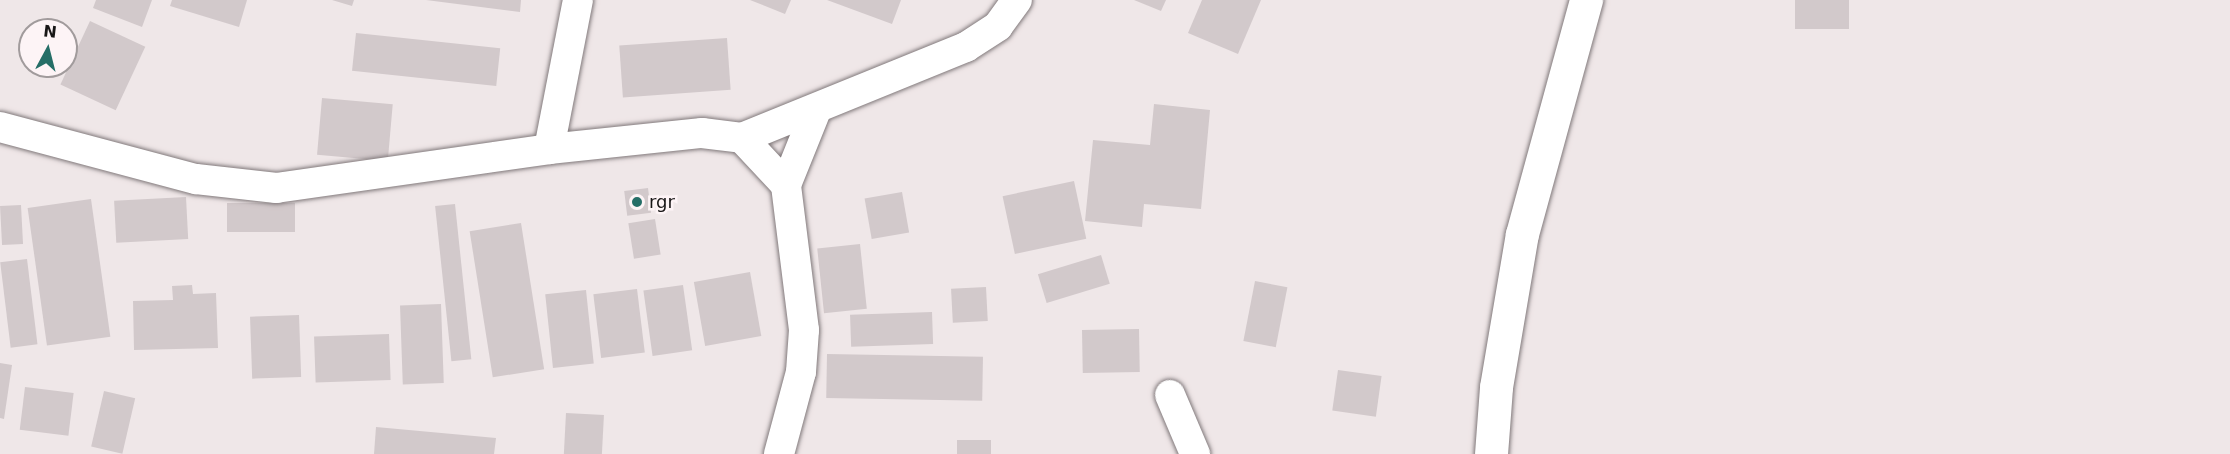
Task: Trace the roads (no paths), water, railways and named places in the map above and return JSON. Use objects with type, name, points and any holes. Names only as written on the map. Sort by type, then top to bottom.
[{"type":"street","points":[[549,149],[578,0]]},
{"type":"street","points":[[0,127],[196,179],[276,188],[549,149],[702,133],[742,138],[815,113],[859,88],[966,47],[998,26],[1017,0]]},
{"type":"street","points":[[1491,454],[1496,387],[1522,234],[1586,0]]},
{"type":"street","points":[[779,454],[801,372],[804,330],[786,185],[815,113]]},
{"type":"street","points":[[742,138],[786,185]]},
{"type":"street","points":[[1170,395],[1195,454]]},
{"type":"place","name":"rgr","points":[[637,202]]}]
